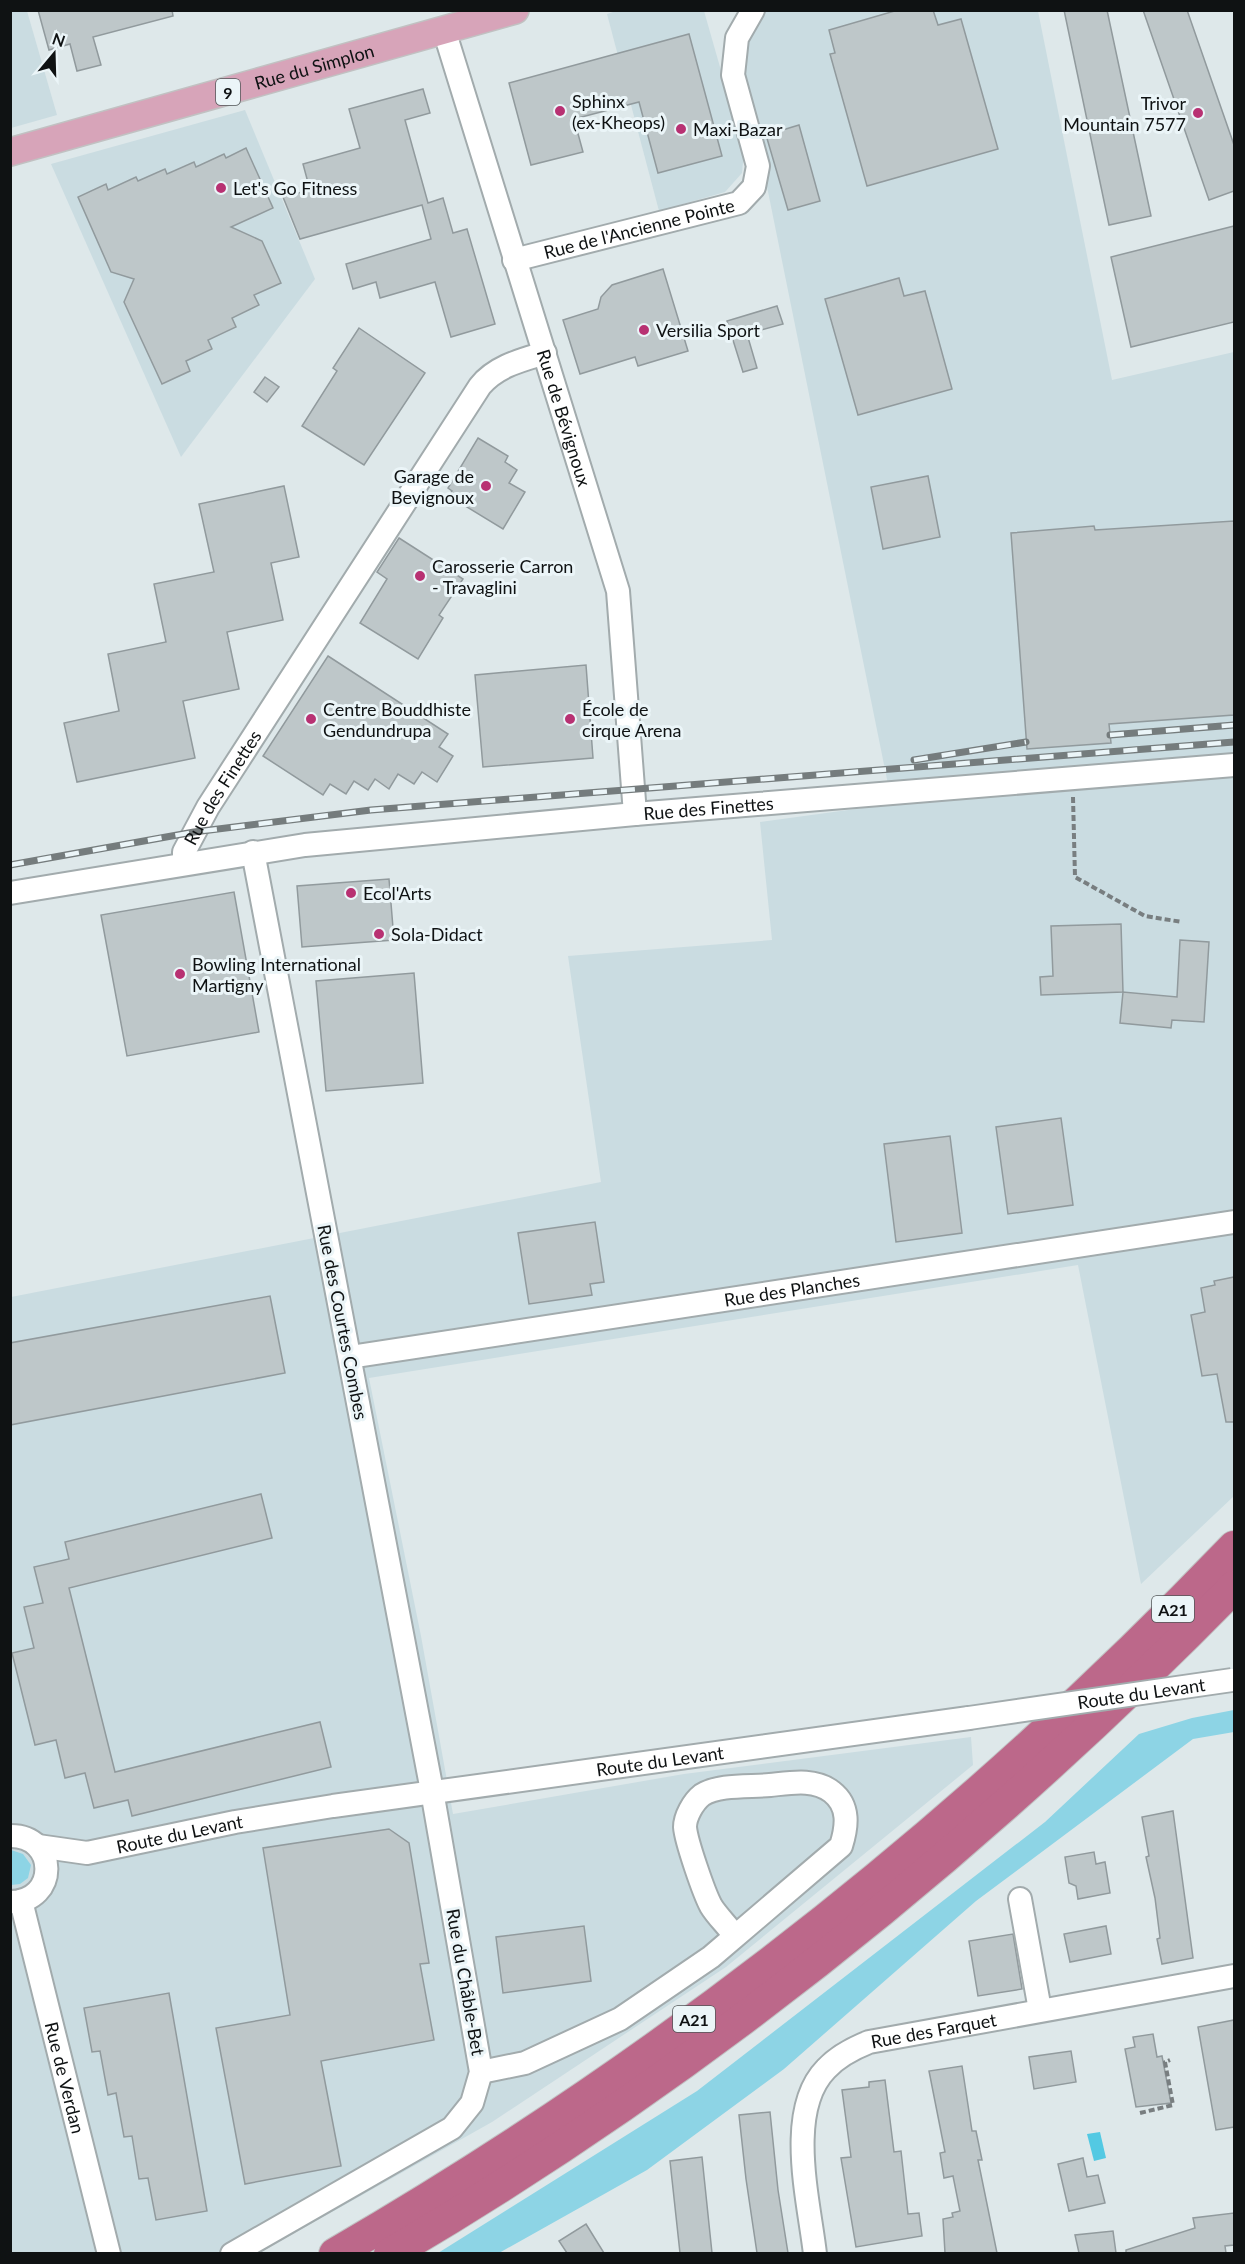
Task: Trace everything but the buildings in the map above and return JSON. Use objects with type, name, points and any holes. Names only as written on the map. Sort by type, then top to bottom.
[{"type":"highway","name":"A21","points":[[335,2253],[450,2184],[580,2099],[715,2004],[825,1920],[919,1843],[1027,1749],[1148,1635],[1234,1547]]},
{"type":"highway","name":"A21","points":[[390,2253],[580,2133],[755,2008],[847,1938],[975,1831],[1068,1749],[1234,1587]]},
{"type":"main road","name":"Rue du Simplon","points":[[10,152],[515,10]]},
{"type":"street","name":"Rue de l'Ancienne Pointe","points":[[514,260],[739,203],[747,195],[754,187],[758,166],[733,75],[737,39],[753,10]]},
{"type":"street","name":"Rue de Bévignoux","points":[[444,30],[618,591],[635,814]]},
{"type":"street","name":"Rue des Finettes","points":[[184,863],[184,852],[208,807],[480,386],[488,376],[501,369],[545,353]]},
{"type":"street","name":"Rue des Finettes","points":[[10,892],[253,852],[635,814],[1234,765]]},
{"type":"street","name":"Rue des Courtes Combes","points":[[253,852],[432,1791]]},
{"type":"street","name":"Rue des Planches","points":[[350,1357],[1234,1222]]},
{"type":"street","name":"Route du Levant","points":[[16,1901],[36,1893],[45,1879],[87,1853],[235,1822],[432,1791],[1233,1680]]},
{"type":"street","points":[[481,2072],[525,2062],[620,2019],[711,1957],[841,1846],[847,1826],[845,1809],[833,1792],[818,1784],[799,1782],[722,1789],[702,1795],[690,1810],[685,1827],[696,1865],[711,1905],[734,1935]]},
{"type":"street","name":"Rue du Châble-Bet","points":[[232,2253],[452,2128],[472,2103],[481,2072],[432,1791]]},
{"type":"street","name":"Route du Levant","points":[[10,1836],[26,1838],[38,1846],[87,1853]]},
{"type":"street","points":[[38,1846],[46,1863],[45,1879]]},
{"type":"street","points":[[1020,1899],[1041,2010]]},
{"type":"street","name":"Rue de Verdan","points":[[16,1901],[110,2253]]},
{"type":"street","name":"Rue des Farquet","points":[[815,2253],[803,2128],[809,2095],[826,2068],[854,2048],[869,2042],[1234,1976]]},
{"type":"path","points":[[1072,778],[1075,877],[1145,916],[1182,922]]},
{"type":"path","points":[[1140,2113],[1173,2105],[1166,2062],[1170,2060]]},
{"type":"shaded area","points":[[11,10],[27,11],[57,115],[11,128]]},
{"type":"shaded area","points":[[619,10],[704,11],[744,151],[742,173],[725,192],[659,211],[607,14]]},
{"type":"shaded area","points":[[764,11],[1038,11],[1112,380],[1234,352],[1234,1496],[1141,1584],[1078,1265],[369,1378],[421,1636],[453,1814],[684,1774],[971,1737],[973,1765],[726,1967],[492,2122],[259,2253],[11,2254],[11,1297],[601,1182],[568,956],[772,940],[760,822],[892,804],[746,83],[743,60],[746,43]]},
{"type":"shaded area","points":[[245,110],[315,279],[181,457],[51,164]]},
{"type":"shaded area","points":[[1234,1710],[1234,1732],[1193,1739],[976,1901],[784,2069],[647,2170],[499,2253],[438,2253],[697,2091],[1045,1822],[1139,1734],[1192,1718]]},
{"type":"shaded area","points":[[11,1850],[23,1854],[31,1865],[28,1878],[20,1884],[11,1885]]},
{"type":"shaded area","points":[[1100,2132],[1106,2158],[1094,2161],[1087,2134]]},
{"type":"railway","points":[[1110,735],[1234,725]]},
{"type":"railway","points":[[914,760],[1026,742]]},
{"type":"railway","points":[[10,865],[194,832],[371,810],[1234,742]]},
{"type":"place","name":"Sphinx (ex-Kheops)","points":[[560,111]]},
{"type":"place","name":"Trivor Mountain 7577","points":[[1198,113]]},
{"type":"place","name":"Maxi-Bazar","points":[[681,129]]},
{"type":"place","name":"Let's Go Fitness","points":[[221,188]]},
{"type":"place","name":"Versilia Sport","points":[[644,330]]},
{"type":"place","name":"Garage de Bevignoux","points":[[486,486]]},
{"type":"place","name":"Carosserie Carron - Travaglini","points":[[420,576]]},
{"type":"place","name":"Centre Bouddhiste Gendundrupa","points":[[311,719]]},
{"type":"place","name":"École de cirque Arena","points":[[570,719]]},
{"type":"place","name":"Ecol'Arts","points":[[351,893]]},
{"type":"place","name":"Sola-Didact","points":[[379,934]]},
{"type":"place","name":"Bowling International Martigny","points":[[180,974]]}]
